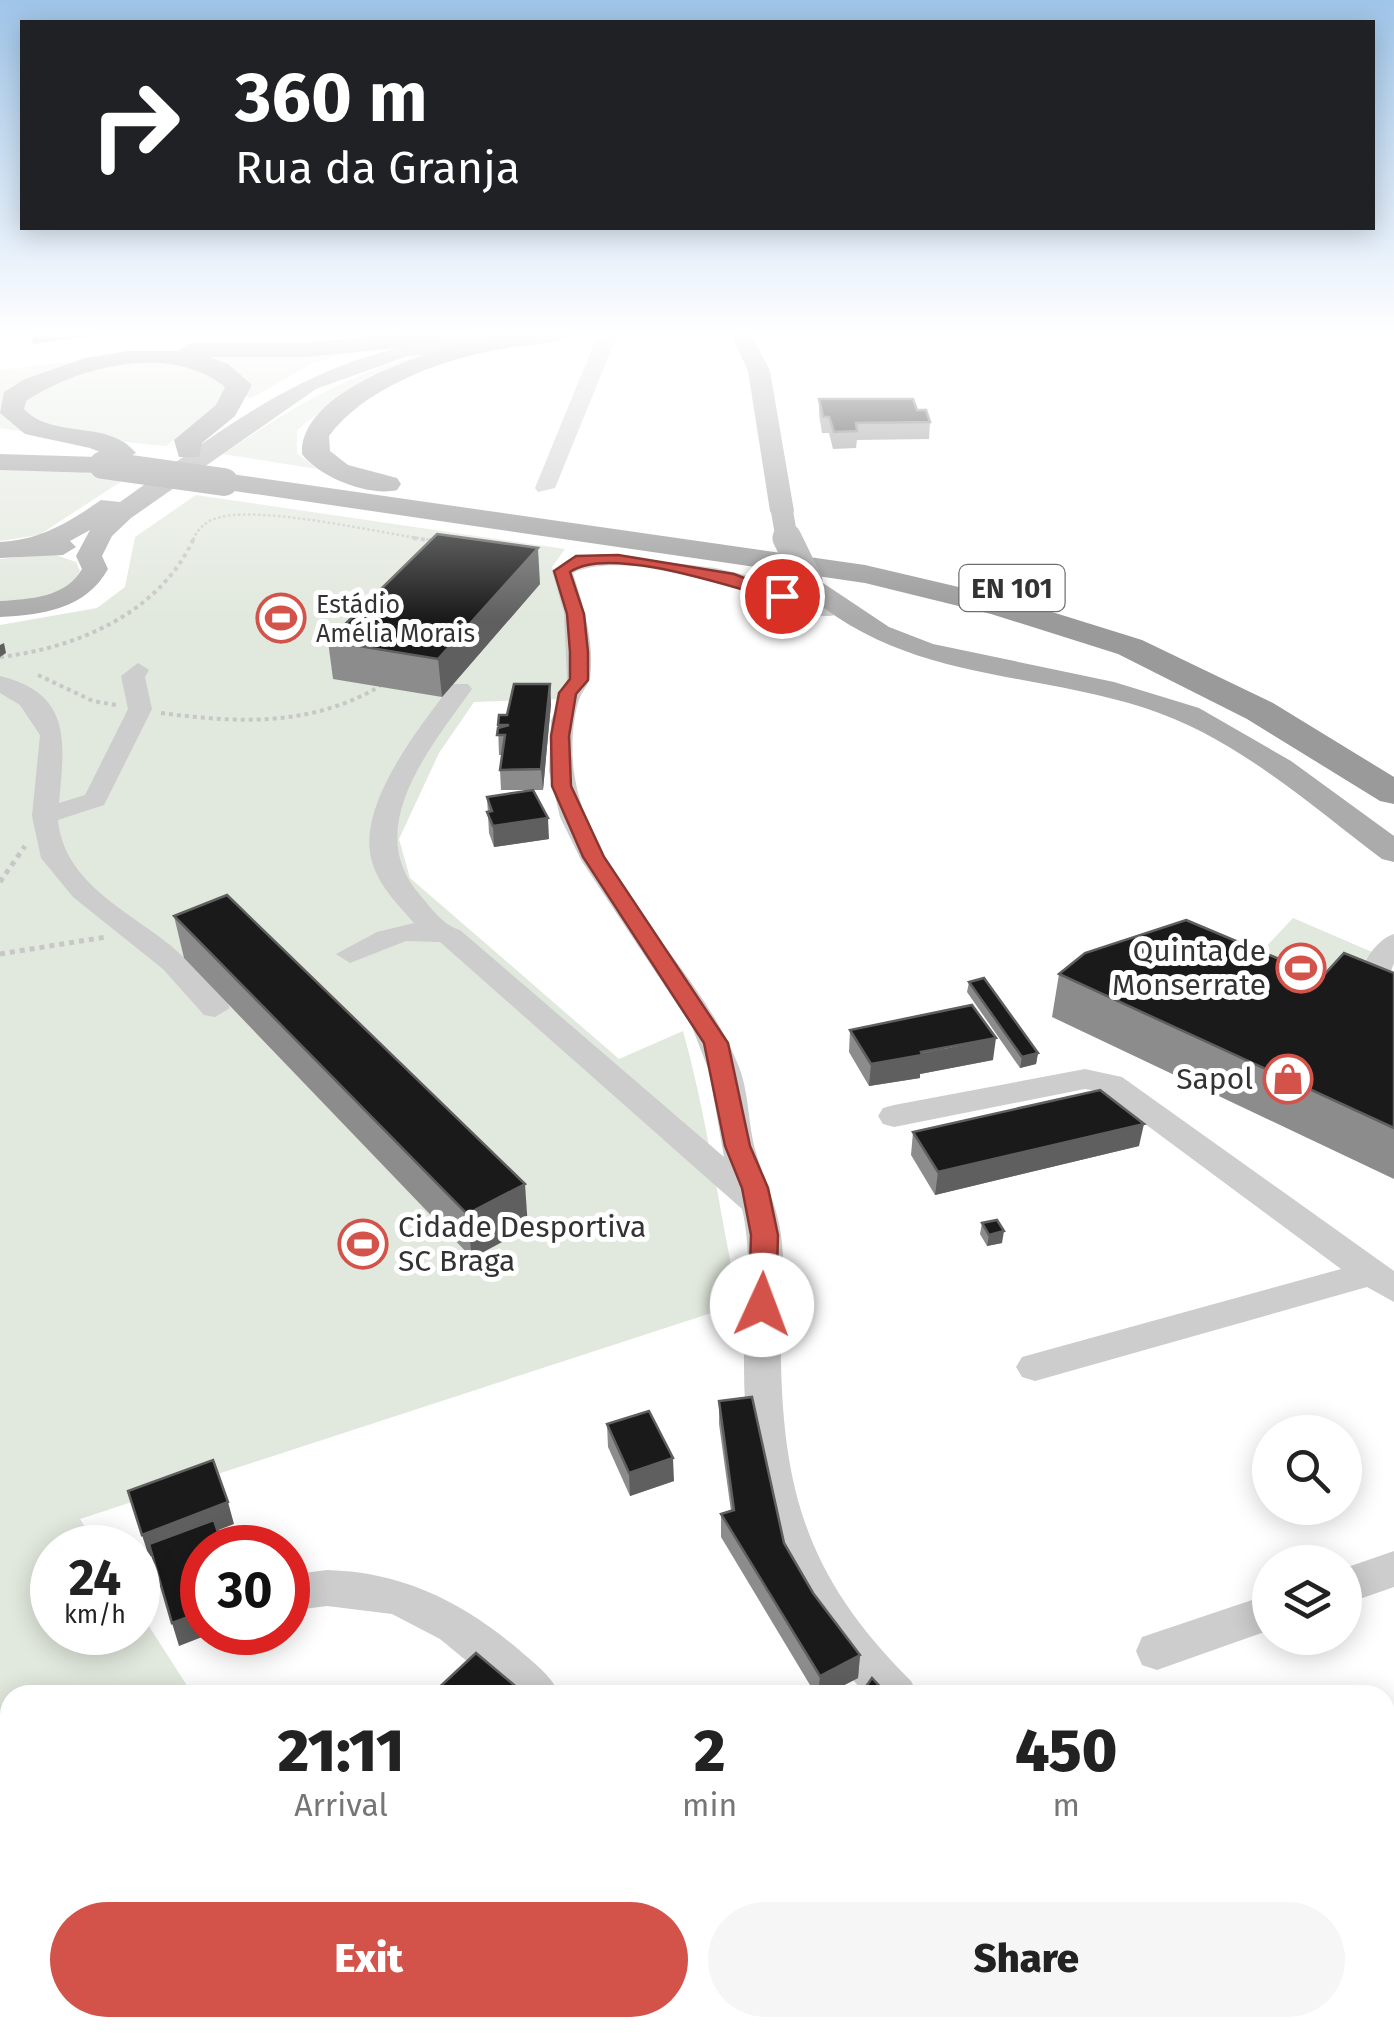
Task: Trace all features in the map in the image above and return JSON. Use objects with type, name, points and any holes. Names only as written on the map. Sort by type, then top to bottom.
[{"type":"highway","points":[[0,462],[112,459],[105,444],[35,429]]},
{"type":"highway","points":[[189,451],[188,440],[203,429]]},
{"type":"highway","points":[[315,429],[311,441],[316,453],[332,467],[374,481],[596,518]]},
{"type":"highway","name":"EN 101","points":[[0,435],[112,459]]},
{"type":"highway","name":"EN 101","points":[[0,450],[112,459],[232,476],[865,574],[1002,607],[1130,647],[1260,711],[1394,793]]},
{"type":"highway","name":"EN 101","points":[[232,476],[596,518],[871,558],[1017,590],[1148,630],[1266,682],[1394,760]]},
{"type":"main road","points":[[38,545],[73,531],[224,429]]},
{"type":"main road","points":[[88,556],[96,535],[242,429]]},
{"type":"main road","name":"EN 101","points":[[770,429],[788,540],[808,580],[837,608],[909,643],[1156,702],[1215,727],[1394,852]]},
{"type":"main road","points":[[0,550],[38,545],[68,548],[88,556],[96,570],[76,592],[46,603],[4,610]]},
{"type":"street","points":[[545,488],[570,429]]},
{"type":"street","points":[[837,608],[808,610],[770,590],[734,579],[618,560],[576,560],[562,571],[575,614],[579,680],[568,693],[560,736],[561,786],[594,857],[716,1043],[732,1100],[738,1146],[758,1203],[764,1235],[764,1403],[782,1525],[813,1600],[873,1685]]},
{"type":"street","points":[[46,815],[95,800],[140,710],[133,676],[138,670]]},
{"type":"street","points":[[0,682],[38,710],[54,735],[56,762],[46,815],[48,844],[68,878],[171,961],[214,1008]]},
{"type":"street","points":[[460,688],[418,747],[382,827],[382,859],[395,883],[437,931],[459,942],[758,1203]]},
{"type":"street","points":[[350,954],[402,931],[437,931]]},
{"type":"street","points":[[1394,943],[1373,972],[1374,983],[1394,996]]},
{"type":"street","points":[[894,1116],[1085,1079],[1111,1084],[1383,1281]]},
{"type":"street","points":[[1035,1367],[1383,1281]]},
{"type":"street","points":[[1362,1580],[1394,1569]]},
{"type":"street","points":[[310,1591],[338,1587],[381,1593],[427,1607],[474,1635],[527,1685]]},
{"type":"street","points":[[1157,1651],[1252,1618]]},
{"type":"path","points":[[0,658],[47,652],[118,618],[156,589],[190,552],[198,528],[219,517],[250,514],[451,543]]},
{"type":"path","points":[[34,674],[94,701],[252,723],[345,705],[380,686]]},
{"type":"path","points":[[0,954],[137,934]]},
{"type":"shaded area","points":[[61,429],[187,429],[166,446]]},
{"type":"shaded area","points":[[261,429],[298,429],[297,453],[317,469],[223,454]]},
{"type":"shaded area","points":[[0,466],[72,470],[125,479],[39,535],[0,541]]},
{"type":"shaded area","name":"Cidade Desportiva SC Braga","points":[[196,495],[565,549],[552,567],[575,658],[561,699],[474,702],[439,753],[399,839],[410,878],[619,1059],[683,1031],[739,1304],[80,1519],[84,1525],[30,1525],[30,1655],[160,1655],[160,1643],[187,1685],[0,1685],[0,625],[97,608],[125,587],[135,537]]},
{"type":"shaded area","points":[[53,554],[76,562],[80,571],[74,580],[56,593],[0,601],[0,559]]},
{"type":"shaded area","name":"Quinta de Monserrate","points":[[1293,918],[1372,952],[1310,1019],[1230,985]]},
{"type":"building","points":[[437,534],[538,548],[438,659],[328,641]]},
{"type":"building","points":[[514,684],[550,684],[541,769],[500,770],[505,735],[497,735],[498,728],[509,725],[498,725],[499,715],[507,715]]},
{"type":"building","points":[[533,790],[548,818],[493,826],[487,812],[492,811],[487,797]]},
{"type":"building","points":[[227,895],[525,1184],[467,1214],[174,916]]},
{"type":"building","points":[[1186,920],[1322,977],[1344,953],[1394,973],[1394,1128],[1059,974],[1085,953]]},
{"type":"building","points":[[984,978],[1038,1053],[1022,1057],[969,982]]},
{"type":"building","points":[[972,1005],[996,1038],[871,1064],[850,1030]]},
{"type":"building","points":[[1100,1090],[1144,1124],[938,1172],[913,1132]]},
{"type":"building","points":[[997,1220],[1004,1231],[989,1235],[982,1223]]},
{"type":"building","points":[[752,1397],[784,1543],[813,1593],[860,1655],[820,1676],[721,1514],[734,1510],[719,1401]]},
{"type":"building","points":[[649,1411],[673,1458],[629,1473],[607,1424]]},
{"type":"building","points":[[213,1460],[228,1502],[160,1528],[160,1525],[139,1525],[128,1491]]},
{"type":"building","points":[[180,1533],[180,1620],[172,1623],[160,1582],[160,1540]]},
{"type":"building","points":[[476,1653],[514,1685],[442,1685]]},
{"type":"place","name":"Estádio Amélia Morais","points":[[281,618]]},
{"type":"place","name":"Quinta de Monserrate","points":[[1301,968]]},
{"type":"place","name":"Sapol","points":[[1288,1079]]},
{"type":"place","name":"Cidade Desportiva SC Braga","points":[[363,1244]]},
{"type":"route","points":[[762,1305],[764,1235],[755,1188],[738,1146],[726,1074],[716,1043],[654,943],[594,857],[561,786],[560,736],[568,693],[579,680],[575,614],[562,571],[576,560],[618,560],[734,579],[782,596]]}]
